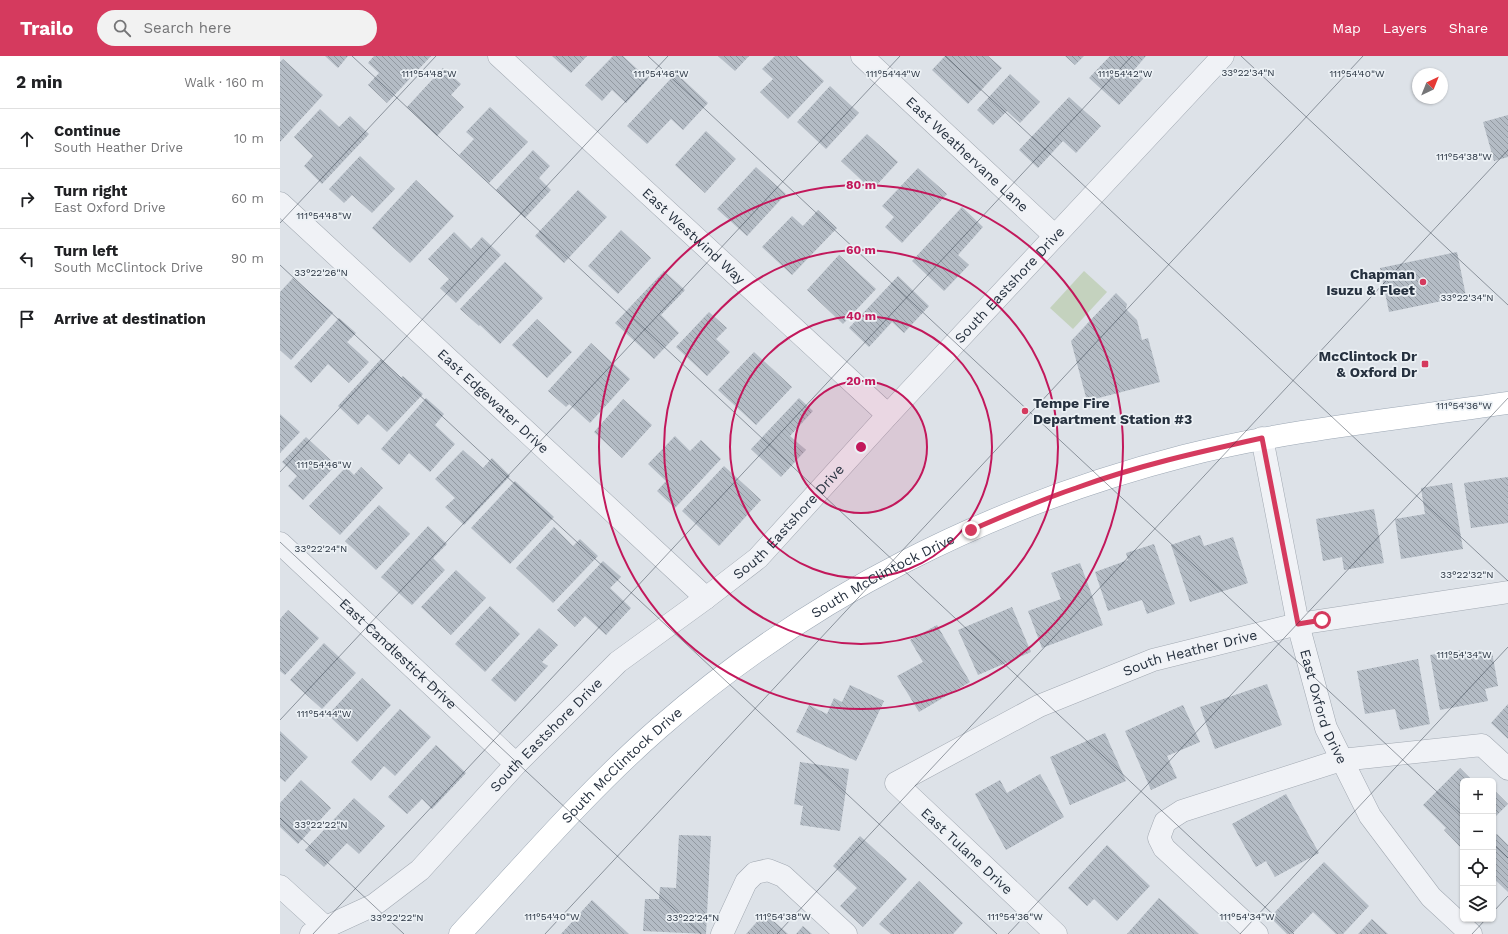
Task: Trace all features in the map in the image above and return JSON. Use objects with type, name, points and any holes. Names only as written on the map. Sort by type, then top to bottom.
[{"type":"main road","name":"South McClintock Drive","points":[[460,934],[579,806],[658,729],[756,651],[795,625],[887,570],[925,551],[1023,508],[1076,487],[1186,456],[1262,438],[1508,403]]},
{"type":"street","name":"East Westwind Way","points":[[498,56],[888,415]]},
{"type":"street","name":"East Weathervane Lane","points":[[862,56],[1055,236]]},
{"type":"street","name":"South Eastshore Drive","points":[[318,931],[374,905],[420,870],[516,764],[618,662],[758,558],[888,415],[1223,56]]},
{"type":"street","name":"East Edgewater Drive","points":[[280,203],[706,598]]},
{"type":"street","name":"East Oxford Drive","points":[[1262,438],[1298,624],[1326,728],[1370,816],[1430,897],[1471,934]]},
{"type":"street","name":"East Candlestick Drive","points":[[280,543],[516,764]]},
{"type":"street","name":"South Heather Drive","points":[[896,783],[1039,706],[1154,660],[1298,624],[1508,592]]},
{"type":"street","points":[[1257,934],[1164,848],[1159,838],[1165,822],[1182,811],[1342,760],[1482,745],[1508,769]]},
{"type":"street","name":"East Tulane Drive","points":[[896,783],[1056,934]]},
{"type":"street","points":[[722,934],[746,882],[756,873],[768,870],[783,876],[846,934]]},
{"type":"street","points":[[280,886],[318,931]]},
{"type":"green space","points":[[1084,271],[1107,292],[1073,329],[1050,308]]},
{"type":"building","points":[[325,56],[348,56],[338,68]]},
{"type":"building","points":[[374,56],[431,56],[387,103],[368,85],[379,73],[368,63]]},
{"type":"building","points":[[552,56],[587,56],[571,73]]},
{"type":"building","points":[[613,56],[623,56],[648,79],[626,103],[612,90],[602,101],[585,85]]},
{"type":"building","points":[[718,56],[749,56],[735,71]]},
{"type":"building","points":[[775,56],[797,56],[824,81],[788,119],[760,92],[773,79],[762,69]]},
{"type":"building","points":[[945,56],[988,56],[1002,68],[968,104],[932,70]]},
{"type":"building","points":[[1065,56],[1084,56],[1075,65]]},
{"type":"building","points":[[1110,56],[1146,56],[1134,70],[1143,79],[1119,105],[1089,78]]},
{"type":"building","points":[[283,59],[323,95],[280,142],[280,62]]},
{"type":"building","points":[[443,68],[461,84],[451,95],[464,107],[437,136],[407,107]]},
{"type":"building","points":[[676,73],[708,103],[683,130],[671,119],[647,144],[627,126]]},
{"type":"building","points":[[1010,74],[1040,102],[1020,123],[1007,111],[993,125],[977,110]]},
{"type":"building","points":[[830,86],[859,113],[826,149],[797,122]]},
{"type":"building","points":[[1069,97],[1101,126],[1076,153],[1063,141],[1038,168],[1019,150]]},
{"type":"building","points":[[490,107],[528,142],[489,183],[459,155],[474,139],[466,132]]},
{"type":"building","points":[[320,109],[339,127],[350,116],[369,134],[322,184],[304,166],[313,156],[294,137]]},
{"type":"building","points":[[1508,115],[1508,157],[1494,161],[1483,122]]},
{"type":"building","points":[[706,131],[736,159],[705,193],[675,165]]},
{"type":"building","points":[[867,134],[898,162],[872,190],[841,161]]},
{"type":"building","points":[[533,150],[550,166],[539,178],[551,190],[525,218],[496,190]]},
{"type":"building","points":[[360,156],[395,189],[372,213],[352,195],[344,203],[329,189]]},
{"type":"building","points":[[756,167],[786,194],[747,236],[717,209]]},
{"type":"building","points":[[918,168],[947,194],[902,243],[885,227],[894,217],[882,206]]},
{"type":"building","points":[[416,180],[454,216],[410,263],[372,228]]},
{"type":"building","points":[[578,190],[607,217],[564,263],[535,236]]},
{"type":"building","points":[[962,207],[983,227],[958,255],[969,265],[944,291],[912,261]]},
{"type":"building","points":[[818,210],[837,228],[792,275],[762,247],[792,216],[803,226]]},
{"type":"building","points":[[621,230],[651,258],[618,294],[588,266]]},
{"type":"building","points":[[454,232],[471,249],[482,237],[501,255],[456,303],[440,288],[449,279],[428,259]]},
{"type":"building","name":"Chapman Isuzu & Fleet","points":[[1457,252],[1466,296],[1389,312],[1380,268]]},
{"type":"building","points":[[839,255],[876,289],[843,324],[807,290]]},
{"type":"building","points":[[505,262],[543,298],[500,344],[460,309]]},
{"type":"building","points":[[664,271],[685,290],[661,315],[679,333],[654,359],[615,323]]},
{"type":"building","points":[[898,276],[929,306],[904,333],[892,322],[869,347],[849,328]]},
{"type":"building","points":[[293,278],[333,313],[291,360],[280,350],[280,292]]},
{"type":"building","points":[[1116,293],[1127,304],[1126,309],[1137,320],[1142,340],[1148,338],[1160,382],[1087,401],[1071,341]]},
{"type":"building","points":[[709,312],[727,328],[716,339],[730,352],[707,376],[676,347]]},
{"type":"building","points":[[339,318],[356,333],[347,342],[369,362],[349,383],[328,364],[311,383],[294,367]]},
{"type":"building","points":[[537,319],[572,352],[547,378],[512,345]]},
{"type":"building","points":[[591,343],[630,379],[590,423],[569,404],[566,407],[548,391]]},
{"type":"building","points":[[754,352],[792,387],[756,425],[718,390]]},
{"type":"building","points":[[381,359],[401,378],[403,376],[423,394],[387,432],[368,414],[358,425],[338,406]]},
{"type":"building","points":[[426,398],[444,414],[435,425],[455,444],[430,472],[409,453],[399,465],[381,449]]},
{"type":"building","points":[[799,398],[813,411],[790,436],[806,450],[781,477],[751,449]]},
{"type":"building","points":[[623,399],[652,425],[622,458],[594,432]]},
{"type":"building","points":[[280,414],[300,432],[280,453]]},
{"type":"building","points":[[675,436],[690,451],[701,440],[721,459],[675,508],[657,491],[666,481],[648,464]]},
{"type":"building","points":[[306,437],[336,465],[303,500],[288,486],[297,476],[282,462]]},
{"type":"building","points":[[463,450],[483,468],[492,458],[510,476],[464,525],[445,507],[455,498],[435,479]]},
{"type":"building","points":[[724,466],[761,500],[719,546],[682,511]]},
{"type":"building","points":[[346,467],[354,475],[361,467],[383,488],[340,535],[309,506]]},
{"type":"building","points":[[1508,477],[1508,523],[1471,528],[1464,483]]},
{"type":"building","points":[[515,481],[554,517],[510,564],[471,528]]},
{"type":"building","points":[[1452,483],[1463,549],[1401,559],[1395,519],[1425,514],[1421,488]]},
{"type":"building","points":[[379,505],[410,534],[376,570],[345,541]]},
{"type":"building","points":[[1374,509],[1384,563],[1344,570],[1342,557],[1323,561],[1316,519]]},
{"type":"building","points":[[428,526],[447,544],[433,558],[445,570],[412,605],[381,577]]},
{"type":"building","points":[[554,527],[573,546],[580,539],[598,556],[553,603],[516,568]]},
{"type":"building","points":[[1200,535],[1204,546],[1233,537],[1248,583],[1190,602],[1171,545]]},
{"type":"building","points":[[1154,544],[1175,604],[1147,614],[1142,600],[1108,611],[1095,572],[1128,560],[1126,553]]},
{"type":"building","points":[[603,561],[621,577],[610,588],[631,608],[606,635],[585,616],[575,627],[557,610]]},
{"type":"building","points":[[1080,563],[1103,625],[1042,648],[1028,611],[1061,599],[1051,573]]},
{"type":"building","points":[[456,570],[486,598],[451,635],[421,607]]},
{"type":"building","points":[[490,606],[520,634],[485,672],[455,644]]},
{"type":"building","points":[[1012,607],[1031,652],[978,675],[958,630]]},
{"type":"building","points":[[288,610],[319,638],[285,675],[280,671],[280,619]]},
{"type":"building","points":[[937,625],[970,682],[919,712],[897,676],[923,662],[910,640]]},
{"type":"building","points":[[539,628],[558,645],[542,662],[548,666],[515,702],[491,680]]},
{"type":"building","points":[[324,643],[356,673],[322,709],[290,680]]},
{"type":"building","points":[[1460,650],[1461,657],[1492,652],[1498,686],[1485,689],[1488,701],[1440,710],[1430,655]]},
{"type":"building","points":[[1418,659],[1430,724],[1400,730],[1395,709],[1365,714],[1357,671]]},
{"type":"building","points":[[362,678],[391,705],[357,742],[328,715]]},
{"type":"building","points":[[1267,684],[1282,725],[1215,749],[1200,707]]},
{"type":"building","points":[[850,685],[884,701],[856,761],[796,732],[809,705],[827,714],[834,698],[842,702]]},
{"type":"building","points":[[1508,704],[1508,739],[1491,723]]},
{"type":"building","points":[[1183,705],[1200,742],[1167,756],[1177,778],[1151,790],[1125,731]]},
{"type":"building","points":[[400,709],[431,737],[395,776],[384,766],[371,781],[351,762]]},
{"type":"building","points":[[280,731],[308,757],[285,782],[280,778]]},
{"type":"building","points":[[1105,733],[1126,781],[1070,805],[1050,757]]},
{"type":"building","points":[[436,745],[466,773],[432,809],[422,799],[407,814],[388,797]]},
{"type":"building","points":[[800,762],[849,769],[840,831],[800,825],[803,806],[794,804]]},
{"type":"building","points":[[1460,768],[1470,778],[1460,778],[1460,847],[1444,830],[1446,828],[1423,805]]},
{"type":"building","points":[[1040,774],[1064,817],[1006,850],[975,794],[1000,780],[1007,793]]},
{"type":"building","points":[[301,780],[331,808],[298,844],[280,827],[280,803]]},
{"type":"building","points":[[1496,792],[1508,804],[1496,816]]},
{"type":"building","points":[[1286,794],[1319,853],[1275,877],[1266,861],[1256,867],[1232,824]]},
{"type":"building","points":[[354,798],[385,826],[359,854],[347,843],[324,867],[305,850]]},
{"type":"building","points":[[1497,834],[1508,845],[1508,892],[1496,881]]},
{"type":"building","points":[[679,835],[711,836],[706,934],[643,931],[645,899],[659,899],[660,887],[676,888]]},
{"type":"building","points":[[860,836],[907,879],[863,927],[840,906],[857,888],[833,866]]},
{"type":"building","points":[[1107,845],[1150,886],[1117,921],[1094,899],[1087,906],[1068,888]]},
{"type":"building","points":[[1324,862],[1369,906],[1343,934],[1336,934],[1313,912],[1292,934],[1287,934],[1270,917]]},
{"type":"building","points":[[919,881],[963,923],[953,934],[891,934],[879,924]]},
{"type":"building","points":[[1159,898],[1199,934],[1127,934]]},
{"type":"building","points":[[592,900],[629,934],[561,934]]},
{"type":"building","points":[[765,913],[788,934],[746,934]]},
{"type":"building","points":[[1372,919],[1388,934],[1358,934]]},
{"type":"building","points":[[803,926],[812,934],[796,934]]},
{"type":"place","name":"Chapman Isuzu & Fleet","points":[[1423,282]]},
{"type":"place","name":"McClintock Dr & Oxford Dr","points":[[1425,364]]},
{"type":"place","name":"Tempe Fire Department Station #3","points":[[1025,411]]},
{"type":"route","points":[[971,530],[1076,487],[1186,456],[1262,438],[1298,624],[1322,620]]}]
